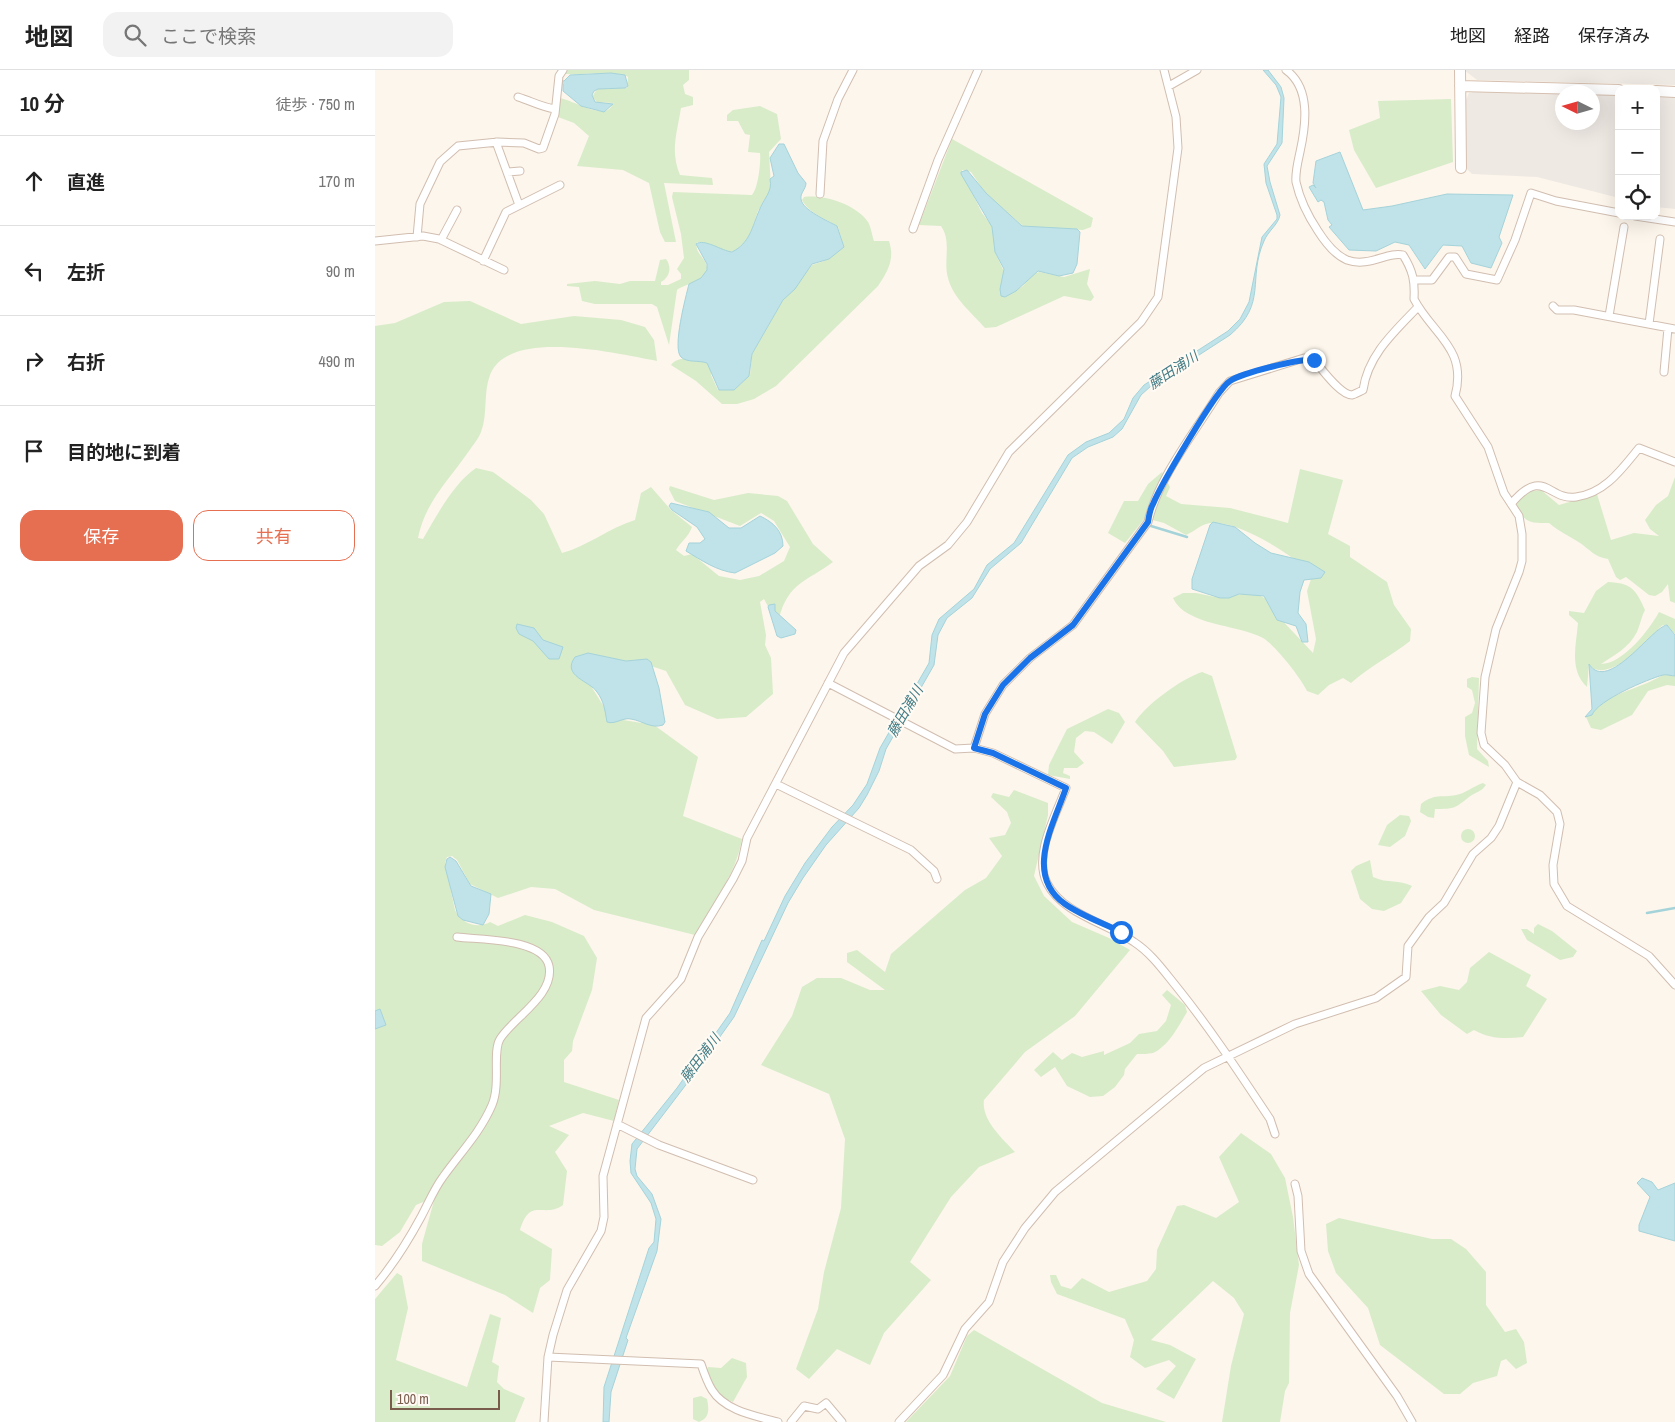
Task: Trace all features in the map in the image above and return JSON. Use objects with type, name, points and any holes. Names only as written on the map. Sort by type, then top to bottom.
[{"type":"street","points":[[417,237],[420,204],[440,162],[457,146],[496,142],[524,143],[539,149],[543,148],[555,108],[559,76],[563,70]]},
{"type":"street","points":[[820,194],[823,141],[838,98],[853,70]]},
{"type":"street","points":[[913,229],[938,160],[978,70]]},
{"type":"street","points":[[544,1422],[548,1357],[567,1290],[601,1232],[604,1217],[603,1176],[646,1018],[681,979],[698,937],[742,861],[747,838],[828,682],[844,653],[887,601],[919,566],[948,545],[967,522],[1009,452],[1151,310],[1158,297],[1177,148],[1176,117],[1164,70]]},
{"type":"street","points":[[1169,86],[1197,70]]},
{"type":"street","points":[[1286,70],[1295,76],[1301,88],[1305,108],[1305,129],[1296,181],[1305,209],[1320,234],[1337,255],[1349,261],[1380,260],[1396,253],[1403,255],[1412,269],[1415,280],[1414,299],[1418,307],[1449,344],[1455,363],[1458,385],[1455,396],[1488,447],[1504,493],[1519,516],[1522,534],[1522,560],[1496,629],[1485,677],[1481,733],[1484,745],[1505,764],[1517,782],[1540,795],[1557,812],[1560,824],[1553,866],[1554,884],[1567,906],[1649,956],[1675,985]]},
{"type":"street","points":[[1460,70],[1461,168]]},
{"type":"street","points":[[1460,86],[1615,90]]},
{"type":"street","points":[[1660,91],[1675,92]]},
{"type":"street","points":[[518,97],[532,101],[541,107],[555,108]]},
{"type":"street","points":[[496,142],[519,205]]},
{"type":"street","points":[[507,172],[520,171]]},
{"type":"street","points":[[483,261],[506,212],[561,185]]},
{"type":"street","points":[[1415,280],[1432,280],[1449,256],[1455,257],[1466,274],[1497,280],[1515,240],[1531,193],[1556,201],[1615,212]]},
{"type":"street","points":[[441,240],[457,210]]},
{"type":"street","points":[[1660,220],[1675,222]]},
{"type":"street","points":[[1609,316],[1624,227]]},
{"type":"street","points":[[375,241],[417,237],[441,240],[504,270]]},
{"type":"street","points":[[1649,324],[1660,239]]},
{"type":"street","points":[[1553,306],[1557,310],[1574,310],[1672,328],[1664,372]]},
{"type":"street","points":[[974,748],[985,714],[1003,685],[1030,658],[1073,625],[1148,522],[1152,504],[1166,478],[1219,393],[1230,381],[1304,358],[1314,360],[1331,381],[1346,394],[1352,395],[1363,390],[1365,372],[1387,339],[1418,307]]},
{"type":"street","points":[[1511,504],[1524,490],[1533,486],[1551,488],[1565,497],[1591,493],[1604,486],[1615,476],[1639,448],[1675,462]]},
{"type":"street","points":[[828,682],[955,749],[974,748],[993,753],[1066,788],[1046,845],[1042,867],[1046,882],[1065,904],[1121,932],[1145,949],[1207,1025],[1270,1119],[1275,1134]]},
{"type":"street","points":[[899,1422],[943,1375],[965,1329],[989,1302],[1003,1262],[1025,1228],[1055,1192],[1204,1068],[1227,1055],[1295,1024],[1376,998],[1406,977],[1407,946],[1429,917],[1445,903],[1473,854],[1495,832],[1517,782]]},
{"type":"street","points":[[776,784],[911,850],[935,871],[937,879]]},
{"type":"street","points":[[375,1286],[388,1271],[442,1178],[477,1134],[492,1106],[497,1090],[496,1048],[501,1038],[540,997],[546,987],[549,966],[542,953],[525,945],[457,938]]},
{"type":"street","points":[[617,1124],[659,1145],[753,1180]]},
{"type":"street","points":[[1295,1184],[1298,1196],[1301,1251],[1309,1274],[1397,1396],[1412,1422]]},
{"type":"street","points":[[548,1357],[701,1364],[711,1390],[720,1401],[751,1414],[778,1422]]},
{"type":"street","points":[[791,1422],[804,1406],[817,1409],[826,1403],[841,1421]]},
{"type":"shaded area","points":[[1464,70],[1675,70],[1675,85],[1477,80]]},
{"type":"shaded area","points":[[1478,91],[1555,93],[1555,130],[1600,130],[1600,94],[1615,94],[1615,197],[1537,177],[1472,174],[1466,168],[1465,102],[1469,93]]},
{"type":"shaded area","points":[[1660,95],[1675,96],[1675,209],[1660,207]]},
{"type":"green space","points":[[566,70],[689,70],[689,80],[683,85],[685,94],[693,97],[693,105],[681,108],[675,142],[675,158],[680,175],[712,178],[713,185],[664,183],[676,242],[665,242],[660,232],[649,183],[623,170],[577,166],[589,136],[574,123],[558,117],[558,98],[596,111],[609,109],[613,103],[597,102],[592,97],[597,89],[627,88],[628,77],[608,73],[565,74]]},
{"type":"green space","points":[[1451,99],[1453,162],[1376,188],[1354,150],[1349,130],[1380,118],[1378,101]]},
{"type":"green space","points":[[760,106],[777,114],[781,139],[769,152],[771,189],[758,211],[749,238],[735,251],[727,252],[697,242],[697,249],[707,267],[706,271],[700,278],[677,290],[669,345],[657,307],[652,304],[595,304],[582,301],[579,287],[567,286],[567,284],[595,281],[620,284],[630,281],[655,281],[660,260],[666,259],[669,268],[668,275],[661,282],[661,285],[668,285],[681,279],[681,274],[677,269],[684,258],[681,234],[672,197],[673,192],[752,195],[759,176],[760,153],[748,152],[750,135],[745,134],[738,121],[727,121],[727,115],[733,110]]},
{"type":"green space","points":[[952,139],[1093,218],[1091,227],[1083,230],[1024,227],[986,194],[971,172],[962,170],[982,213],[993,227],[996,254],[1005,274],[1000,292],[1001,295],[1005,297],[1023,286],[1033,274],[1039,272],[1064,277],[1090,269],[1087,284],[1094,297],[1091,301],[1064,296],[996,327],[985,328],[963,305],[950,285],[948,278],[946,265],[947,245],[941,226],[919,225]]},
{"type":"green space","points":[[804,197],[830,199],[856,210],[868,222],[874,241],[889,241],[891,259],[889,265],[878,286],[776,386],[754,399],[737,404],[722,404],[696,381],[671,365],[685,359],[707,363],[711,366],[711,375],[718,390],[734,390],[750,375],[752,354],[782,302],[812,265],[824,261],[844,247],[838,227],[809,209],[802,200]]},
{"type":"green space","points":[[470,301],[521,324],[574,316],[621,320],[645,327],[654,340],[657,361],[617,353],[566,347],[540,348],[518,352],[501,360],[490,375],[488,382],[483,425],[480,434],[432,502],[421,525],[418,538],[423,539],[453,491],[476,468],[493,472],[531,500],[544,514],[562,553],[635,520],[641,493],[651,487],[671,510],[692,527],[689,534],[676,550],[684,556],[692,554],[719,576],[740,580],[759,576],[784,561],[790,547],[774,521],[761,513],[740,526],[675,501],[669,489],[670,486],[714,500],[748,493],[778,496],[787,501],[813,544],[833,562],[793,590],[783,606],[779,618],[771,612],[764,599],[760,602],[766,635],[765,645],[771,658],[773,694],[746,717],[717,719],[685,705],[666,671],[645,664],[575,673],[591,686],[611,718],[654,725],[698,757],[683,816],[742,839],[739,853],[729,877],[695,935],[594,910],[555,889],[531,887],[498,898],[470,884],[457,860],[452,856],[447,857],[445,863],[455,910],[461,919],[475,925],[490,922],[498,926],[525,915],[552,922],[584,936],[597,958],[592,990],[573,1041],[572,1051],[564,1060],[564,1082],[619,1100],[614,1121],[583,1113],[549,1126],[569,1135],[555,1152],[567,1171],[563,1205],[556,1209],[533,1211],[528,1214],[520,1230],[552,1249],[550,1280],[540,1288],[533,1313],[505,1295],[422,1261],[422,1244],[435,1197],[416,1205],[400,1232],[382,1246],[375,1245],[375,326],[395,323],[444,302]]},
{"type":"green space","points":[[1300,469],[1343,480],[1328,534],[1350,546],[1350,557],[1387,582],[1394,605],[1411,629],[1410,641],[1351,683],[1343,678],[1329,685],[1318,695],[1307,691],[1287,662],[1263,638],[1252,633],[1200,619],[1180,607],[1173,598],[1183,593],[1196,593],[1215,597],[1254,593],[1271,601],[1277,615],[1313,653],[1316,639],[1307,591],[1313,573],[1304,566],[1280,549],[1251,533],[1224,524],[1205,524],[1186,535],[1164,523],[1145,518],[1125,543],[1108,533],[1124,501],[1138,501],[1148,484],[1162,472],[1170,487],[1166,496],[1181,504],[1230,508],[1288,523]]},
{"type":"green space","points":[[1675,477],[1675,603],[1670,601],[1668,584],[1662,592],[1655,596],[1649,595],[1626,577],[1620,580],[1616,577],[1608,559],[1596,555],[1549,523],[1532,522],[1524,518],[1515,503],[1524,492],[1541,490],[1559,505],[1597,494],[1611,540],[1634,533],[1659,536],[1650,529],[1645,520],[1656,505],[1668,496]]},
{"type":"green space","points":[[1608,582],[1632,588],[1645,610],[1634,638],[1621,651],[1601,664],[1618,658],[1627,652],[1642,636],[1659,612],[1675,619],[1675,634],[1667,625],[1663,625],[1632,656],[1613,667],[1604,670],[1596,669],[1589,665],[1587,687],[1581,680],[1576,665],[1575,649],[1578,623],[1569,615],[1569,611],[1584,613],[1596,591]]},
{"type":"green space","points":[[1202,672],[1212,676],[1237,757],[1235,760],[1174,767],[1163,751],[1135,722],[1140,715],[1165,693],[1184,680]]},
{"type":"green space","points":[[1664,674],[1675,676],[1675,686],[1667,685],[1648,691],[1632,715],[1601,730],[1591,728],[1586,717],[1600,704]]},
{"type":"green space","points":[[1472,677],[1479,678],[1477,749],[1488,761],[1489,767],[1469,755],[1465,736],[1465,717],[1472,713],[1475,703],[1472,690],[1467,687],[1467,679]]},
{"type":"green space","points":[[1108,709],[1119,713],[1125,722],[1112,744],[1094,732],[1085,731],[1076,738],[1074,752],[1084,763],[1077,768],[1064,768],[1063,773],[1070,776],[1070,779],[1048,775],[1049,765],[1067,729]]},
{"type":"green space","points":[[1483,783],[1486,785],[1482,789],[1457,806],[1435,809],[1434,818],[1420,812],[1421,804],[1430,798],[1459,794]]},
{"type":"green space","points":[[1014,790],[1048,803],[1048,815],[1034,876],[1044,896],[1072,922],[1109,938],[1130,950],[1075,1016],[1025,1052],[984,1100],[984,1107],[989,1122],[1015,1152],[979,1167],[951,1197],[910,1262],[931,1280],[884,1333],[870,1365],[837,1349],[809,1379],[796,1369],[818,1309],[824,1272],[841,1208],[845,1139],[829,1094],[761,1065],[792,1016],[802,987],[817,978],[841,978],[870,990],[885,990],[847,962],[847,953],[857,950],[885,972],[891,954],[965,890],[986,878],[1002,856],[989,838],[1005,835],[1011,823],[1007,812],[991,797],[993,793],[1009,797]]},
{"type":"green space","points":[[1400,815],[1409,816],[1411,821],[1405,836],[1390,847],[1378,845],[1387,825]]},
{"type":"green space","points":[[1468,829],[1473,831],[1475,836],[1473,841],[1468,843],[1463,841],[1461,836],[1463,831]]},
{"type":"green space","points":[[1370,860],[1373,877],[1412,886],[1401,903],[1384,911],[1372,909],[1360,899],[1351,871],[1356,866]]},
{"type":"green space","points":[[1538,924],[1552,931],[1577,951],[1573,957],[1560,960],[1527,940],[1521,929],[1527,929],[1534,934],[1534,928]]},
{"type":"green space","points":[[1489,952],[1531,975],[1526,986],[1547,999],[1523,1037],[1498,1038],[1474,1030],[1467,1034],[1441,1015],[1421,991],[1440,986],[1459,990],[1467,982],[1470,968]]},
{"type":"green space","points":[[1167,990],[1185,1005],[1187,1012],[1181,1023],[1159,1050],[1153,1053],[1137,1054],[1125,1069],[1124,1075],[1115,1087],[1103,1096],[1090,1097],[1067,1086],[1055,1067],[1041,1077],[1034,1070],[1053,1052],[1062,1060],[1072,1053],[1082,1057],[1104,1051],[1104,1055],[1130,1043],[1139,1034],[1157,1031],[1166,1021],[1171,1005],[1162,995]]},
{"type":"green space","points":[[1241,1133],[1271,1154],[1285,1178],[1293,1217],[1299,1265],[1290,1313],[1289,1383],[1285,1391],[1280,1422],[1222,1422],[1231,1366],[1244,1314],[1234,1298],[1213,1281],[1151,1340],[1170,1345],[1196,1359],[1174,1399],[1156,1389],[1176,1366],[1169,1360],[1145,1368],[1130,1357],[1134,1340],[1125,1319],[1057,1294],[1050,1275],[1056,1275],[1061,1286],[1071,1289],[1082,1278],[1109,1292],[1147,1281],[1156,1269],[1157,1250],[1177,1206],[1184,1205],[1216,1218],[1239,1202],[1219,1157]]},
{"type":"green space","points":[[1339,1218],[1432,1239],[1451,1239],[1466,1249],[1486,1272],[1486,1305],[1505,1332],[1516,1329],[1524,1342],[1527,1363],[1516,1369],[1506,1359],[1501,1361],[1497,1376],[1473,1383],[1460,1394],[1444,1394],[1380,1345],[1368,1308],[1336,1273],[1328,1251],[1326,1224]]},
{"type":"green space","points":[[397,1273],[402,1276],[408,1308],[396,1360],[467,1387],[490,1314],[501,1318],[492,1362],[499,1366],[497,1382],[504,1389],[525,1398],[515,1422],[375,1422],[375,1299]]},
{"type":"green space","points":[[974,1330],[1102,1403],[1166,1422],[906,1422],[950,1376],[967,1336]]},
{"type":"green space","points":[[732,1358],[746,1363],[747,1377],[733,1402],[720,1394],[706,1373],[708,1367],[721,1368]]},
{"type":"green space","points":[[701,1396],[707,1399],[708,1410],[707,1416],[699,1422],[693,1419],[693,1398]]},
{"type":"water","name":"藤田浦川","points":[[1263,70],[1268,70],[1281,87],[1284,98],[1282,143],[1267,166],[1280,215],[1266,237],[1259,255],[1255,290],[1249,312],[1242,323],[1230,335],[1151,386],[1141,395],[1122,429],[1113,437],[1088,447],[1072,458],[1021,543],[990,569],[972,598],[947,618],[938,635],[934,665],[886,749],[879,771],[867,795],[859,808],[826,845],[788,903],[734,1017],[637,1149],[635,1169],[637,1176],[652,1194],[661,1219],[657,1251],[626,1338],[628,1340],[611,1392],[609,1422],[603,1422],[604,1387],[649,1248],[654,1242],[656,1219],[651,1203],[631,1173],[632,1144],[677,1088],[730,1013],[762,940],[764,941],[785,896],[805,863],[832,827],[853,805],[867,784],[880,748],[929,663],[932,635],[939,619],[974,589],[987,565],[1014,543],[1068,455],[1086,442],[1109,433],[1124,419],[1133,398],[1144,385],[1228,331],[1240,319],[1249,302],[1262,237],[1277,219],[1266,183],[1264,164],[1277,144],[1281,97],[1276,85]]},
{"type":"water","points":[[611,73],[625,75],[628,86],[625,88],[598,89],[594,91],[592,95],[595,102],[613,104],[604,112],[581,106],[563,91],[563,84],[557,80],[564,81],[570,75]]},
{"type":"water","points":[[779,144],[784,144],[798,173],[806,183],[801,197],[802,203],[816,215],[837,226],[844,247],[829,259],[812,264],[795,289],[783,300],[752,354],[749,376],[734,390],[719,390],[707,363],[686,360],[681,357],[679,352],[679,333],[689,284],[701,278],[707,270],[707,264],[696,244],[704,243],[732,252],[743,244],[750,234],[769,192],[770,179],[774,176],[770,158]]},
{"type":"water","points":[[1340,152],[1363,210],[1447,194],[1513,195],[1499,237],[1502,243],[1491,268],[1471,263],[1462,246],[1443,245],[1425,269],[1409,245],[1395,242],[1376,251],[1349,250],[1329,227],[1332,225],[1328,220],[1324,202],[1321,200],[1318,202],[1309,187],[1313,185],[1316,188],[1313,183],[1316,161]]},
{"type":"water","points":[[967,170],[986,193],[1022,226],[1077,229],[1080,232],[1077,264],[1073,273],[1059,276],[1038,271],[1016,291],[1005,297],[1001,296],[1000,289],[1004,269],[995,252],[992,227],[961,174],[961,172]]},
{"type":"water","points":[[671,503],[709,512],[729,528],[741,528],[760,516],[769,521],[779,531],[783,546],[775,553],[735,573],[722,570],[709,565],[686,551],[689,543],[700,543],[705,539],[697,527],[672,510],[669,506]]},
{"type":"water","points":[[1213,522],[1235,527],[1271,553],[1309,562],[1325,572],[1321,578],[1304,580],[1300,592],[1298,613],[1306,624],[1308,642],[1302,642],[1296,626],[1277,620],[1264,596],[1239,594],[1229,598],[1220,598],[1192,589],[1192,579],[1210,525]]},
{"type":"water","points":[[775,604],[775,611],[796,630],[795,634],[781,638],[777,636],[768,607]]},
{"type":"water","points":[[517,624],[534,628],[543,640],[563,647],[559,659],[549,659],[533,641],[519,634],[516,628]]},
{"type":"water","points":[[1667,625],[1675,635],[1675,676],[1663,675],[1636,685],[1613,697],[1596,709],[1592,715],[1585,717],[1592,709],[1589,664],[1597,671],[1607,671],[1630,656],[1660,628]]},
{"type":"water","points":[[588,653],[626,661],[647,659],[651,662],[659,688],[665,722],[663,725],[651,725],[628,719],[613,723],[607,722],[604,706],[599,695],[593,688],[578,678],[572,669],[575,657]]},
{"type":"water","points":[[450,857],[456,861],[471,886],[491,894],[489,914],[483,925],[463,920],[458,916],[445,867],[447,859]]},
{"type":"water","points":[[380,1009],[386,1025],[375,1029],[375,1011]]},
{"type":"water","points":[[1642,1178],[1652,1182],[1658,1190],[1675,1183],[1675,1241],[1639,1231],[1639,1225],[1650,1197],[1637,1183]]},
{"type":"waterway","points":[[1151,526],[1187,537]]},
{"type":"waterway","points":[[1647,913],[1675,908]]},
{"type":"route","points":[[1121,932],[1065,904],[1046,882],[1042,867],[1046,845],[1066,788],[993,753],[974,748],[985,714],[1003,685],[1030,658],[1073,625],[1148,522],[1152,504],[1166,478],[1219,393],[1230,381],[1304,358],[1314,360]]}]
